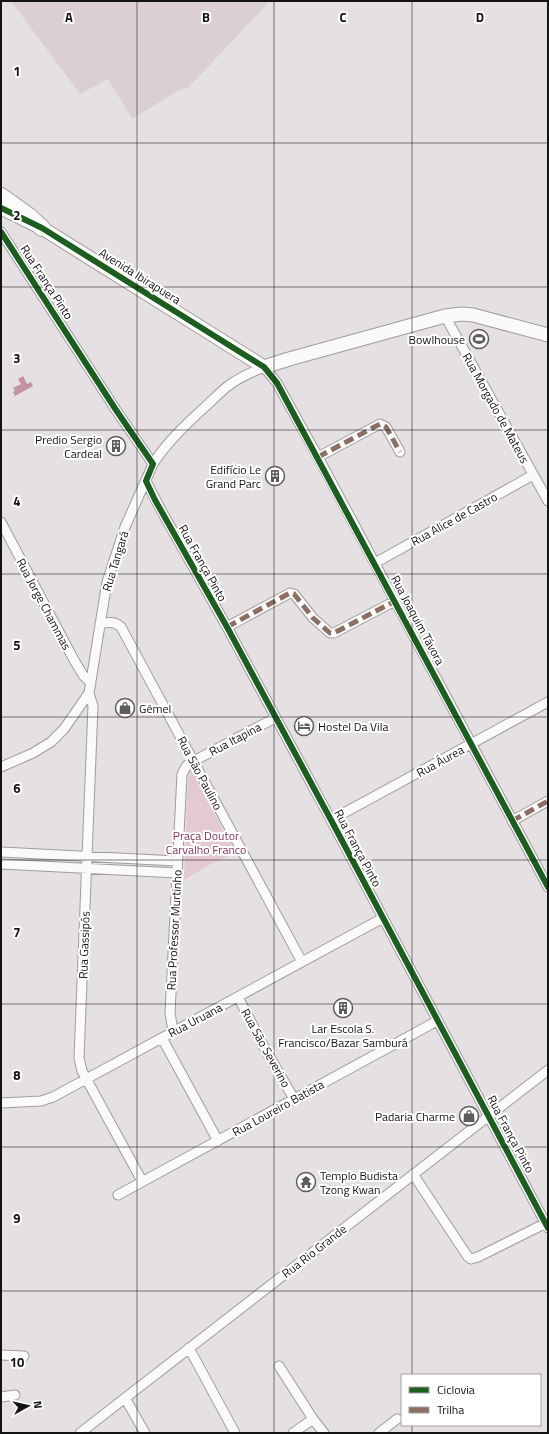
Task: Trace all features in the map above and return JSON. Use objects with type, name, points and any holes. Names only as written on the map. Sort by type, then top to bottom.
[{"type":"highway","points":[[1,196],[29,216],[42,228]]},
{"type":"street","name":"Avenida Ibirapuera","points":[[1,208],[42,228],[264,367]]},
{"type":"street","name":"Rua França Pinto","points":[[1,232],[116,410],[153,464]]},
{"type":"street","points":[[264,367],[445,316],[473,315],[548,335]]},
{"type":"street","name":"Rua Morgado de Mateus","points":[[445,316],[548,501]]},
{"type":"street","name":"Rua Joaquim Távora","points":[[264,367],[277,383],[318,457],[548,886]]},
{"type":"street","name":"Rua Tangará","points":[[1,768],[33,753],[51,742],[68,723],[89,693],[107,582],[125,527],[153,464],[165,446],[228,385],[245,375],[264,367]]},
{"type":"street","points":[[318,457],[380,424],[386,426],[400,452]]},
{"type":"street","name":"Rua Alice de Castro","points":[[375,563],[533,475]]},
{"type":"street","name":"Rua França Pinto","points":[[146,481],[331,820],[547,1225]]},
{"type":"street","name":"Rua Jorge Chammas","points":[[1,522],[74,660],[83,675],[91,683]]},
{"type":"street","points":[[226,627],[290,593],[294,594],[313,618],[330,633],[334,633],[395,601]]},
{"type":"street","name":"Rua São Paulino","points":[[100,624],[113,622],[118,624],[121,628],[302,962]]},
{"type":"street","name":"Rua Gassipós","points":[[89,693],[93,706],[79,1058],[82,1071],[86,1079],[142,1182]]},
{"type":"street","name":"Rua Áurea","points":[[331,820],[548,702]]},
{"type":"street","name":"Rua Itapina","points":[[194,761],[276,718]]},
{"type":"street","name":"Rua Professor Murtinho","points":[[173,1031],[170,1013],[182,774],[187,765],[194,761]]},
{"type":"street","points":[[512,821],[548,801]]},
{"type":"street","points":[[1,852],[177,861]]},
{"type":"street","points":[[1,864],[177,873]]},
{"type":"street","name":"Rua Uruana","points":[[1,1103],[41,1101],[60,1093],[383,918]]},
{"type":"street","name":"Rua São Severino","points":[[238,997],[294,1099]]},
{"type":"street","name":"Rua Loureiro Batista","points":[[118,1195],[437,1021]]},
{"type":"street","points":[[162,1038],[218,1141]]},
{"type":"street","name":"Rua Rio Grande","points":[[80,1433],[548,1070]]},
{"type":"street","points":[[413,1174],[468,1257],[472,1259],[547,1225]]},
{"type":"street","points":[[189,1348],[235,1433]]},
{"type":"street","points":[[1,1355],[24,1356]]},
{"type":"street","points":[[279,1366],[313,1419],[324,1433]]},
{"type":"street","points":[[1,1397],[15,1395]]},
{"type":"street","points":[[125,1398],[145,1433]]},
{"type":"street","points":[[292,1433],[313,1419]]},
{"type":"street","points":[[379,1433],[397,1419]]},
{"type":"shaded area","points":[[11,1],[270,1],[188,88],[181,89],[132,119],[108,79],[80,94]]},
{"type":"shaded area","points":[[23,376],[27,384],[31,382],[33,386],[15,396],[13,392],[15,391],[13,388],[21,384],[18,379]]},
{"type":"green space","name":"Praça Doutor Carvalho Franco","points":[[191,769],[235,853],[209,865],[184,880],[188,779]]},
{"type":"marked path","points":[[318,457],[380,424],[386,427],[400,452]]},
{"type":"marked path","points":[[227,627],[290,593],[294,594],[313,618],[330,633],[334,633],[395,601]]},
{"type":"marked path","points":[[512,821],[548,801]]},
{"type":"cycle path","points":[[1,208],[42,228],[264,367],[277,383],[548,887]]},
{"type":"cycle path","points":[[1,232],[116,410],[153,464],[146,481],[155,500],[227,627],[548,1228]]},
{"type":"place","name":"Bowlhouse","points":[[479,339]]},
{"type":"place","name":"Predio Sergio Cardeal","points":[[116,446]]},
{"type":"place","name":"Edifício Le Grand Parc","points":[[275,476]]},
{"type":"place","name":"Gêmel","points":[[125,708]]},
{"type":"place","name":"Hostel Da Vila","points":[[304,726]]},
{"type":"place","name":"Lar Escola S. Francisco/Bazar Samburá","points":[[343,1008]]},
{"type":"place","name":"Padaria Charme","points":[[469,1116]]},
{"type":"place","name":"Templo Budista Tzong Kwan","points":[[306,1182]]}]
